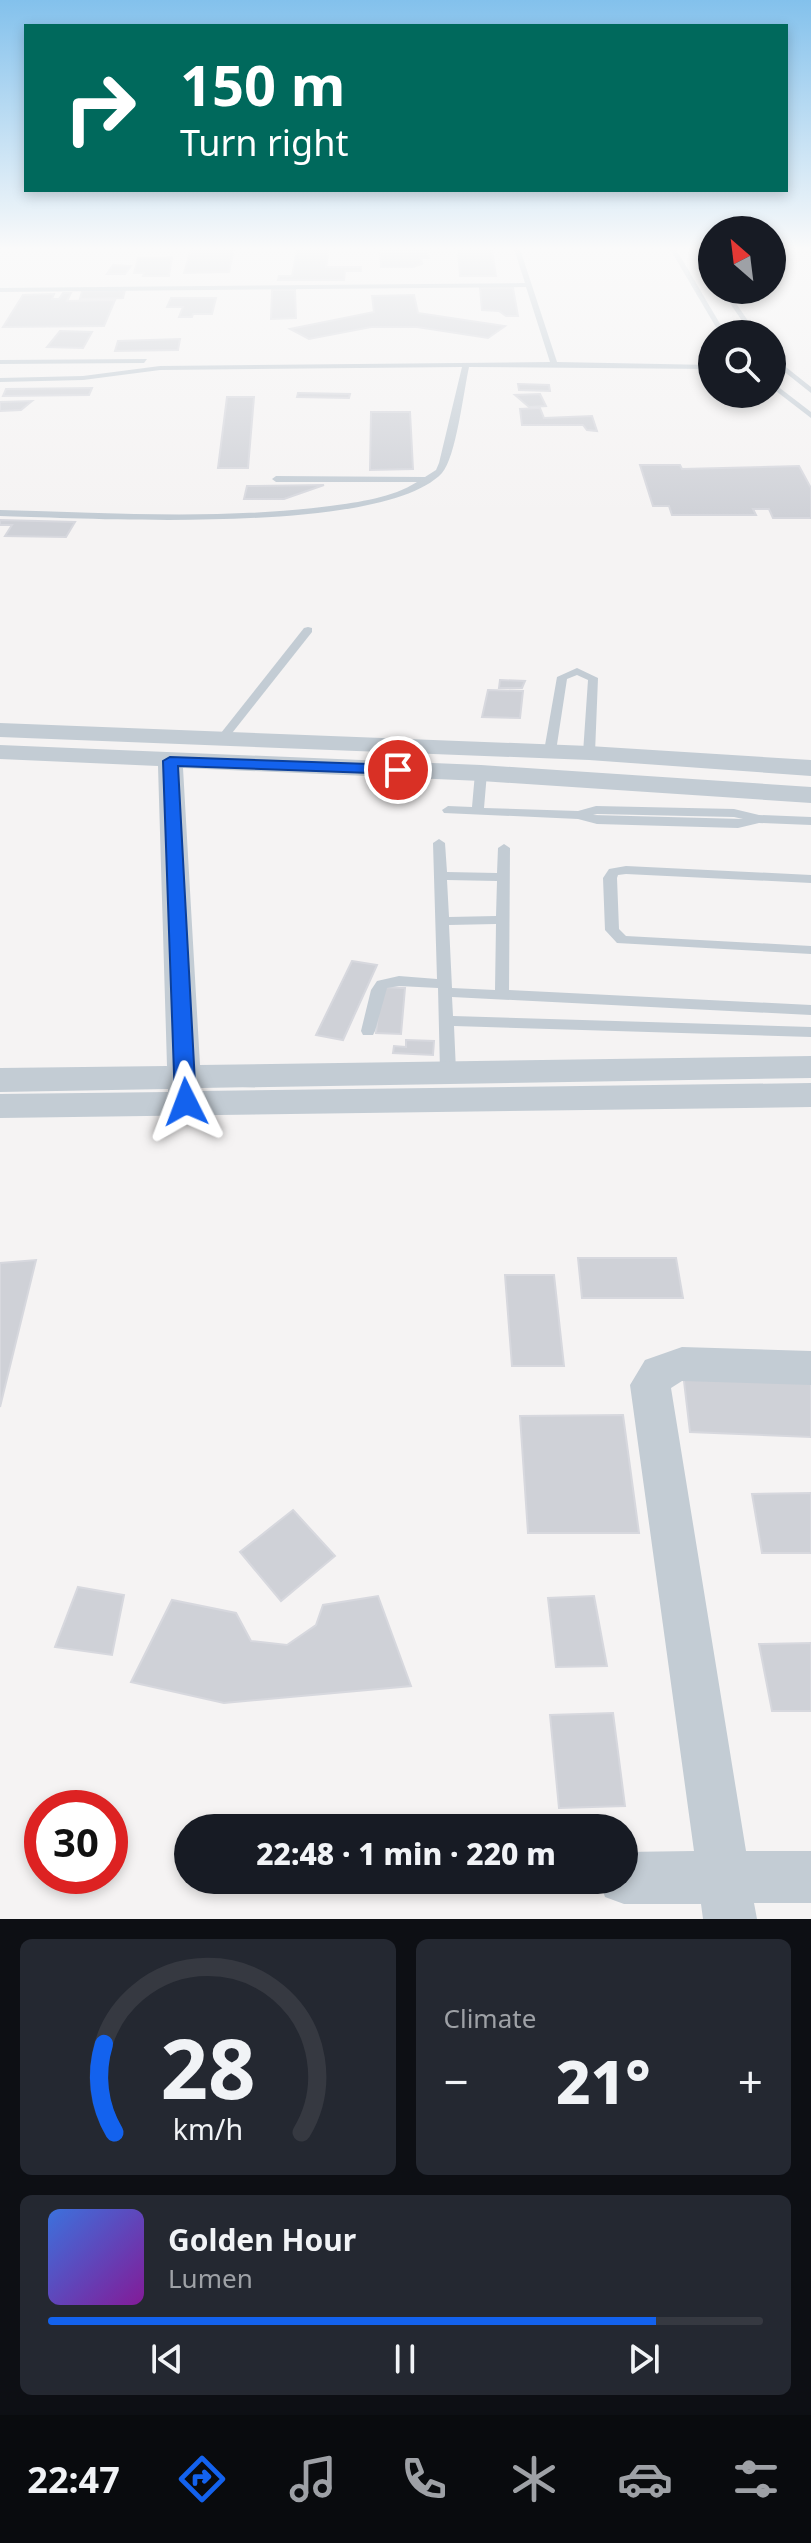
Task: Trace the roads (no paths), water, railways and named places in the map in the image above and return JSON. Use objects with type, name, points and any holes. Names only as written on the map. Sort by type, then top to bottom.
[{"type":"street","points":[[0,730],[221,740],[400,758],[481,773],[550,751],[811,768]]},
{"type":"street","points":[[207,763],[221,740]]},
{"type":"street","points":[[0,752],[207,763],[400,758],[512,762],[811,795]]},
{"type":"street","points":[[170,761],[185,1089]]},
{"type":"street","points":[[0,1080],[126,1090],[450,1085],[811,1067]]},
{"type":"street","points":[[450,1085],[811,1095]]},
{"type":"street","points":[[0,1106],[126,1090]]},
{"type":"street","points":[[727,1898],[650,1385],[656,1373],[668,1366],[682,1364],[811,1368]]},
{"type":"street","points":[[638,1881],[727,1898],[811,1877]]},
{"type":"lane","points":[[546,339],[553,360]]},
{"type":"lane","points":[[0,380],[83,378],[160,368],[553,360]]},
{"type":"lane","points":[[0,362],[553,360],[698,366]]},
{"type":"lane","points":[[0,513],[277,515],[380,499],[429,479],[442,466],[466,364]]},
{"type":"lane","points":[[786,370],[811,391]]},
{"type":"lane","points":[[786,395],[811,416]]},
{"type":"lane","points":[[276,479],[429,479]]},
{"type":"lane","points":[[221,740],[308,630]]},
{"type":"lane","points":[[550,751],[562,677],[577,671],[593,678],[589,753]]},
{"type":"lane","points":[[478,811],[481,773]]},
{"type":"lane","points":[[448,810],[579,815],[597,820],[738,824],[759,819],[811,821]]},
{"type":"lane","points":[[439,843],[450,1085]]},
{"type":"lane","points":[[502,995],[504,848]]},
{"type":"lane","points":[[811,879],[626,870],[614,872],[610,878],[612,930],[622,940],[811,950]]},
{"type":"lane","points":[[440,876],[504,877]]},
{"type":"lane","points":[[442,921],[503,920]]},
{"type":"lane","points":[[368,1031],[378,990],[382,984],[399,981],[502,995],[808,1010],[810,1032],[446,1021]]}]
